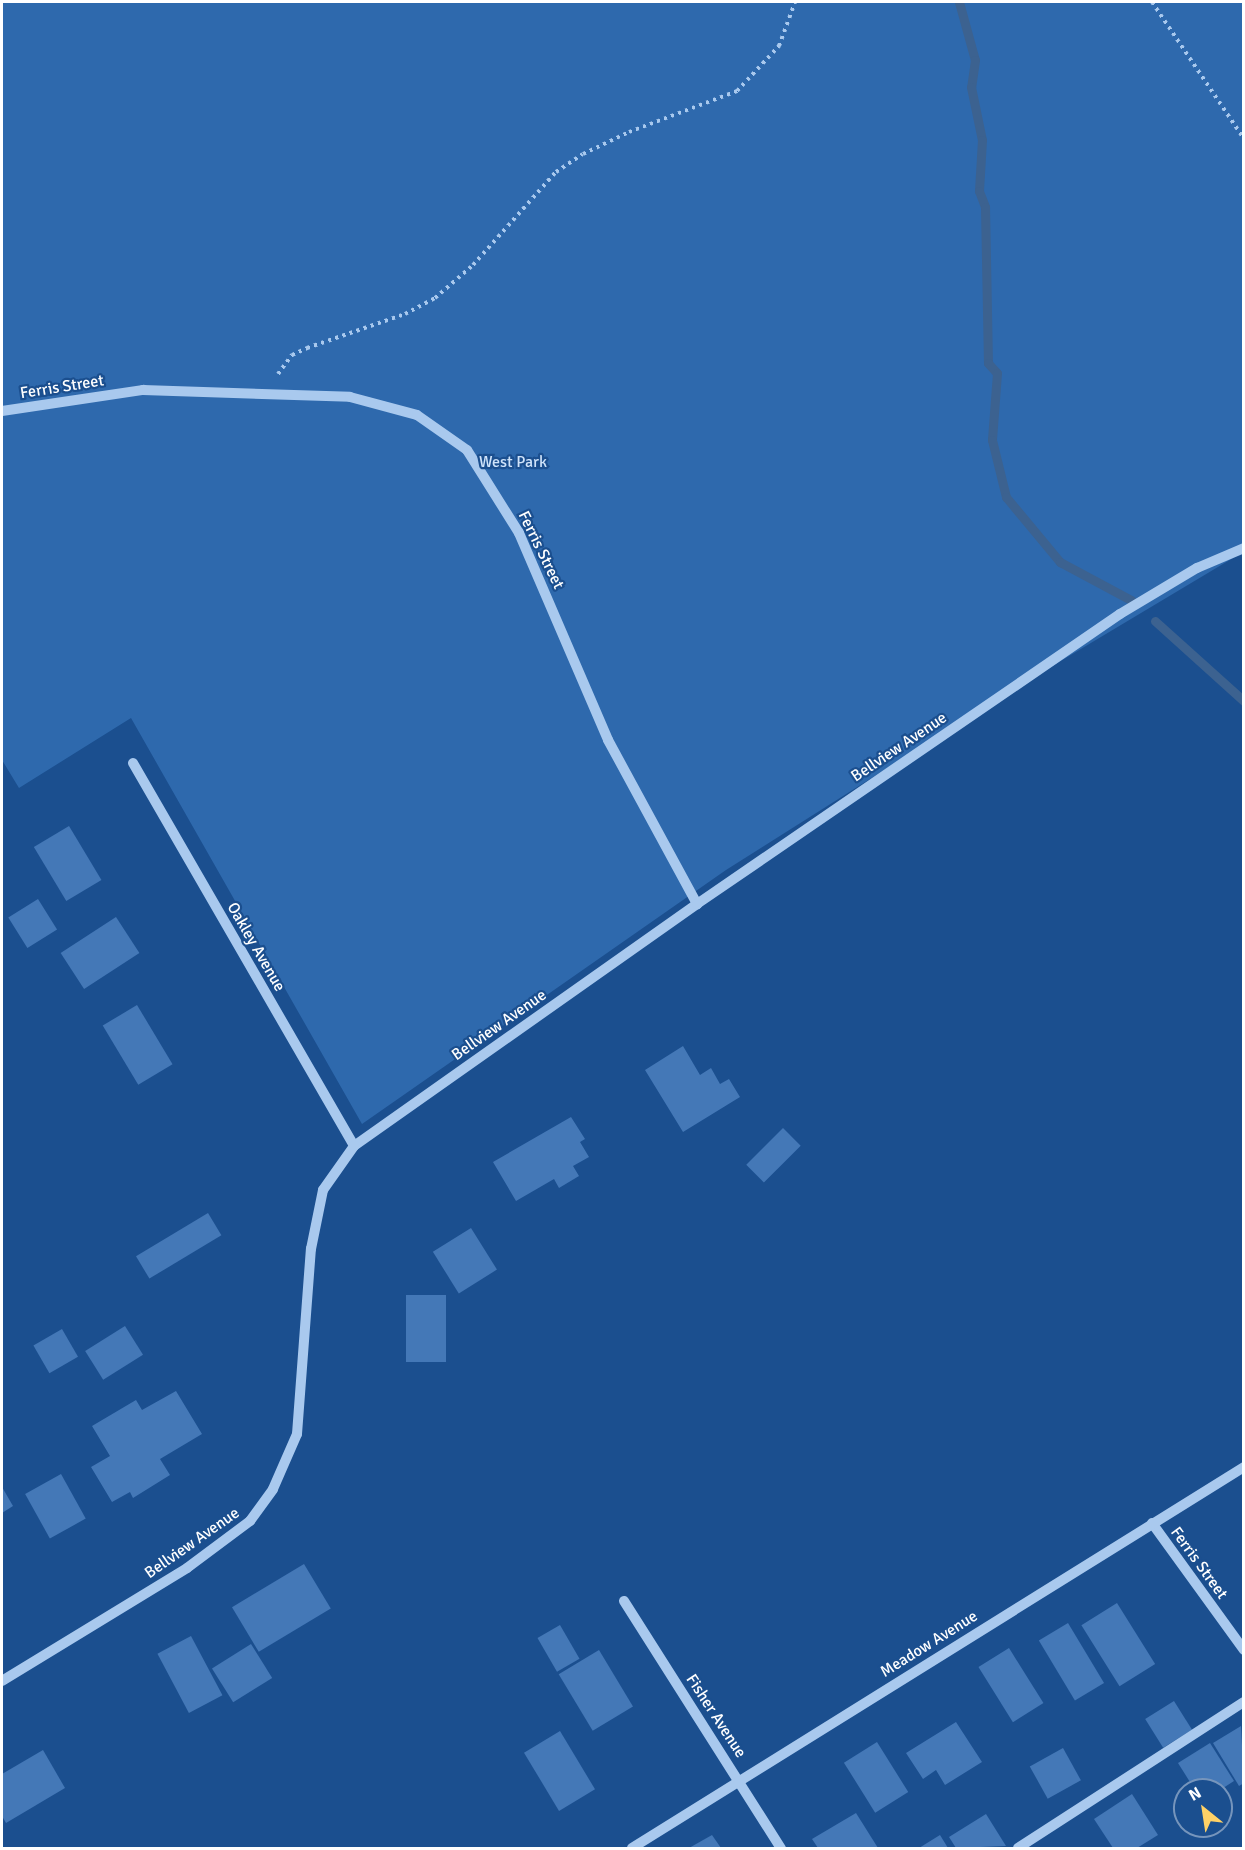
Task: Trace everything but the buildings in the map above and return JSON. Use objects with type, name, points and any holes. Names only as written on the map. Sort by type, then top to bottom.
[{"type":"street","name":"Ferris Street","points":[[2,411],[143,390],[350,397],[417,415],[467,450],[519,533],[608,740],[697,904]]},
{"type":"street","name":"Bellview Avenue","points":[[2,1681],[187,1568],[250,1521],[273,1489],[297,1434],[311,1249],[323,1190],[354,1146],[697,904],[1120,614],[1197,568],[1244,548]]},
{"type":"street","name":"Oakley Avenue","points":[[133,763],[354,1146]]},
{"type":"street","name":"Meadow Avenue","points":[[632,1848],[1244,1467]]},
{"type":"street","name":"Ferris Street","points":[[1152,1523],[1244,1650]]},
{"type":"street","name":"Fisher Avenue","points":[[624,1601],[781,1848]]},
{"type":"street","points":[[1018,1848],[1244,1702]]},
{"type":"path","points":[[272,394],[278,372],[292,355],[405,314],[435,298],[473,265],[556,172],[583,154],[629,132],[737,91],[779,46],[795,2]]},
{"type":"path","points":[[1152,2],[1244,139]]},
{"type":"green space","name":"West Park","points":[[2,2],[1243,2],[1243,552],[987,705],[726,870],[362,1124],[131,718],[19,788],[2,760]]},
{"type":"waterway","points":[[959,2],[975,60],[971,87],[982,140],[979,191],[985,207],[988,363],[997,373],[992,440],[1006,497],[1060,562],[1131,600]]},
{"type":"waterway","points":[[1155,621],[1244,701]]}]
